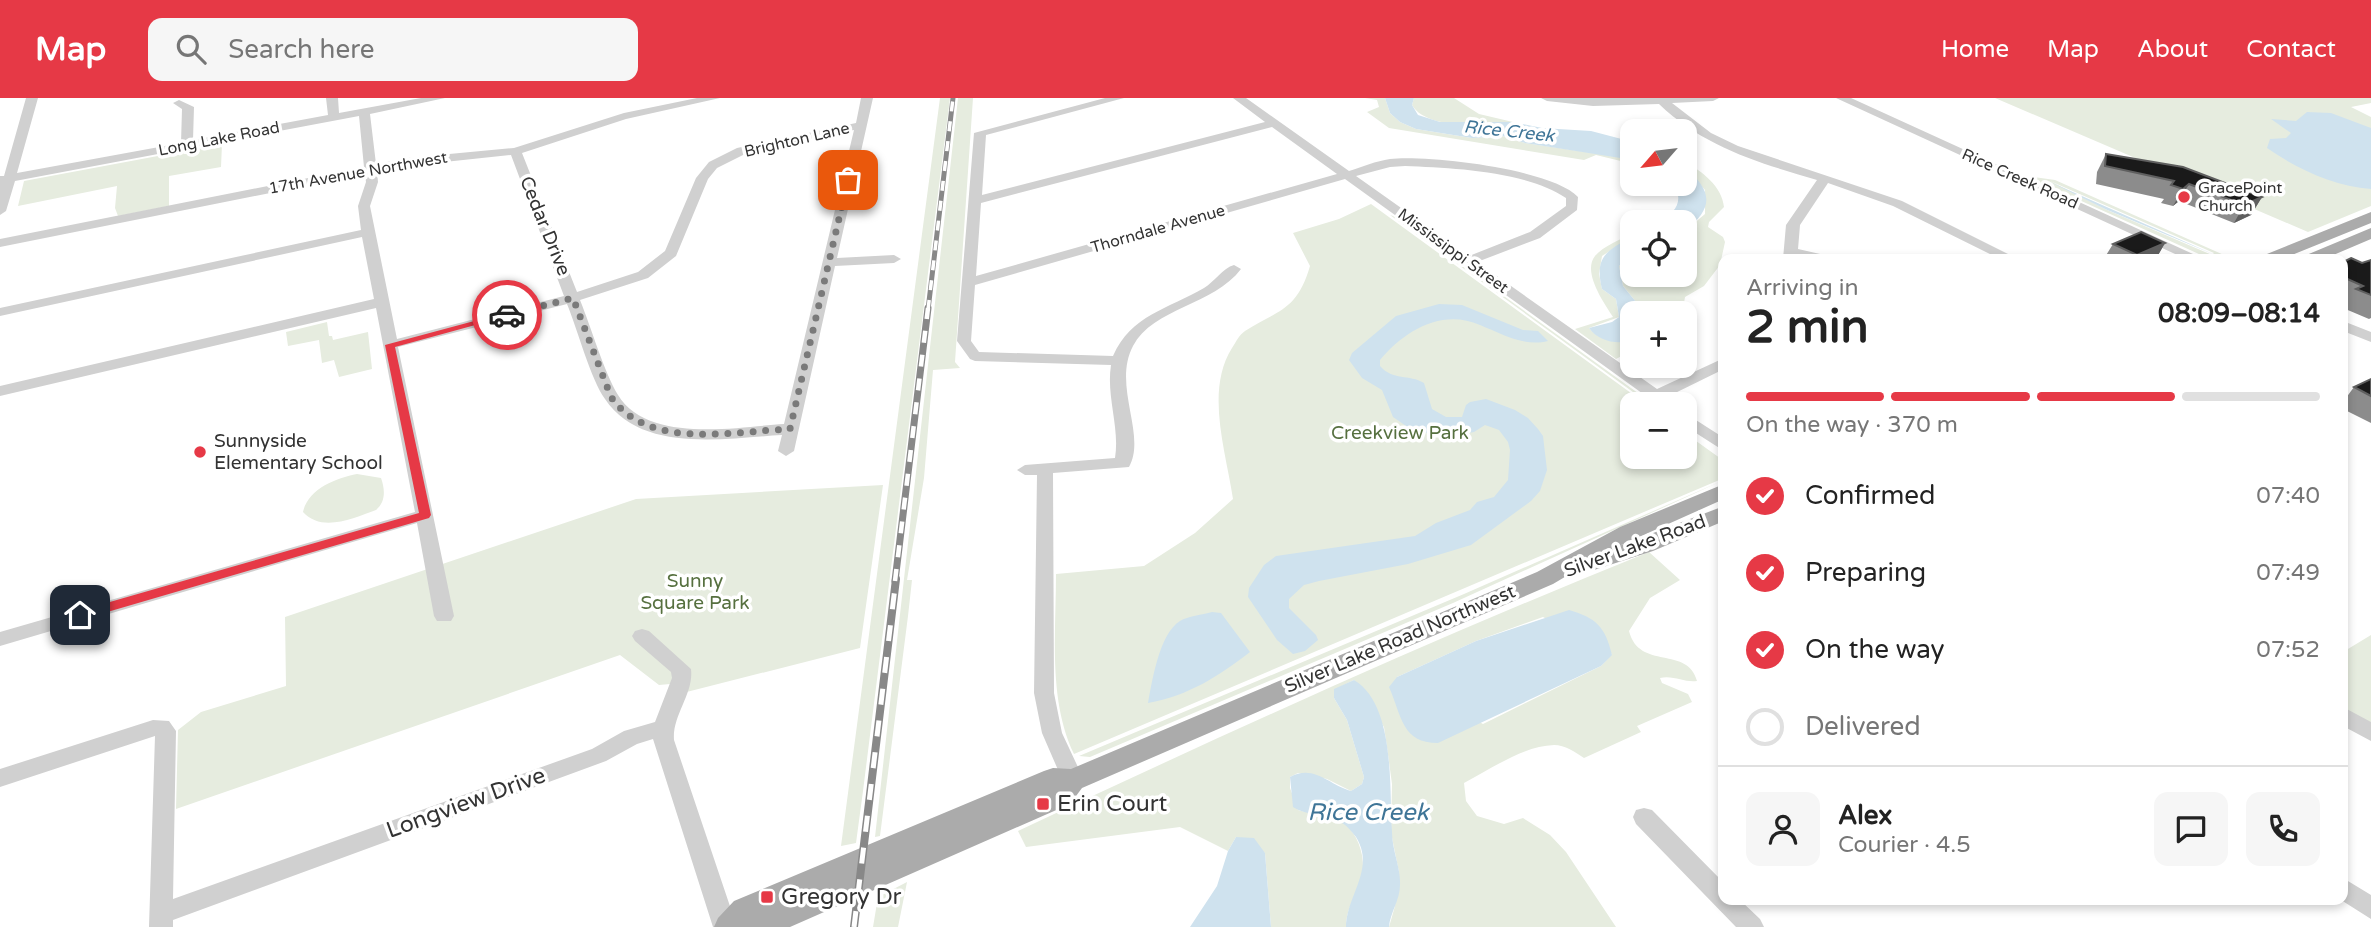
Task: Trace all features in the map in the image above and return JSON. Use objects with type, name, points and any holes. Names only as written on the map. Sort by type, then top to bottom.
[{"type":"main road","points":[[2280,254],[2371,217]]},
{"type":"main road","points":[[2322,254],[2371,233]]},
{"type":"main road","name":"Silver Lake Road Northwest","points":[[727,927],[744,910],[1053,779],[1073,780],[1545,578],[1628,532],[1718,494]]},
{"type":"main road","name":"Silver Lake Road","points":[[1545,578],[1644,546],[1718,515]]},
{"type":"main road","name":"Silver Lake Road Northwest","points":[[759,927],[1061,796],[1073,780]]},
{"type":"street","points":[[0,211],[4,179],[32,98]]},
{"type":"street","points":[[332,98],[334,117]]},
{"type":"street","name":"Long Lake Road","points":[[4,179],[439,98]]},
{"type":"street","name":"17th Avenue Northwest","points":[[0,243],[370,168],[424,159],[515,151],[624,116],[715,98]]},
{"type":"street","points":[[786,451],[867,98]]},
{"type":"street","points":[[1118,98],[981,131],[964,341],[975,356],[1119,361]]},
{"type":"street","name":"Mississippi Street","points":[[1239,98],[1651,392]]},
{"type":"street","points":[[1547,98],[1574,103],[1713,98]]},
{"type":"street","name":"Rice Creek Road","points":[[1842,98],[2186,254]]},
{"type":"street","points":[[1661,99],[1669,110],[1691,126],[1732,147],[1903,206],[2001,254]]},
{"type":"street","points":[[179,103],[188,107],[187,145]]},
{"type":"street","points":[[364,112],[372,182],[364,206],[368,232],[444,616]]},
{"type":"street","points":[[975,201],[1273,123]]},
{"type":"street","name":"Brighton Lane","points":[[390,345],[629,282],[664,260],[675,244],[702,178],[721,160],[755,148],[860,125]]},
{"type":"street","name":"Cedar Drive","points":[[515,151],[611,397],[619,409],[631,418],[664,430],[684,433],[790,429]]},
{"type":"street","name":"Thorndale Avenue","points":[[969,282],[1390,163],[1430,162],[1552,184],[1566,190],[1572,197],[1572,207],[1535,235],[1468,261]]},
{"type":"street","points":[[1790,254],[1793,225],[1825,178]]},
{"type":"street","points":[[0,312],[368,232]]},
{"type":"street","points":[[830,262],[894,259]]},
{"type":"street","points":[[1073,780],[1052,733],[1044,693],[1035,470],[1123,463],[1117,375],[1119,361],[1131,338],[1141,327],[1166,310],[1226,281],[1234,269]]},
{"type":"street","points":[[0,391],[381,302]]},
{"type":"street","points":[[2348,327],[2371,338]]},
{"type":"street","points":[[1675,392],[1718,367]]},
{"type":"street","points":[[1697,427],[1718,442]]},
{"type":"street","points":[[0,639],[425,515]]},
{"type":"street","points":[[642,636],[681,669],[682,678],[663,728],[664,740],[727,927]]},
{"type":"street","points":[[2348,718],[2371,733]]},
{"type":"street","points":[[0,778],[162,727],[166,731],[166,742],[161,920]]},
{"type":"street","name":"Longview Drive","points":[[161,920],[599,755],[631,737],[663,728]]},
{"type":"street","points":[[1644,817],[1718,887]]},
{"type":"street","points":[[2348,892],[2371,908]]},
{"type":"street","points":[[1734,905],[1752,927]]},
{"type":"green space","points":[[940,98],[950,98],[863,791],[856,843],[841,846]]},
{"type":"green space","points":[[958,98],[973,98],[955,362],[960,368],[933,370],[924,478],[907,580],[912,580],[908,616],[880,836],[875,837]]},
{"type":"green space","points":[[1365,98],[1385,98],[1390,113],[1400,122],[1416,129],[1472,138],[1503,136],[1525,143],[1620,157],[1620,161],[1596,155],[1584,160],[1389,128],[1367,112],[1379,107],[1377,100]]},
{"type":"green space","points":[[1414,98],[1454,98],[1479,114],[1513,122],[1474,125],[1430,119],[1412,105]]},
{"type":"green space","points":[[1995,98],[2371,98],[2371,103],[2351,107],[2371,117],[2371,206],[2308,232]]},
{"type":"green space","points":[[222,144],[221,167],[169,176],[169,206],[118,216],[115,208],[117,186],[18,206],[24,181]]},
{"type":"green space","points":[[1698,171],[1715,186],[1724,207],[1709,222],[1708,227],[1723,237],[1725,242],[1722,254],[1718,254],[1718,268],[1704,286],[1685,297],[1684,301],[1635,301],[1624,287],[1697,287],[1697,221],[1705,214],[1705,190],[1698,182]]},
{"type":"green space","points":[[2026,176],[2055,180],[2222,254],[2213,254],[2050,181],[2105,209],[2210,254],[2199,254]]},
{"type":"green space","name":"Creekview Park","points":[[1371,204],[1630,392],[1620,392],[1620,469],[1697,469],[1697,442],[1718,457],[1718,481],[1074,754],[1060,711],[1057,689],[1056,574],[1144,566],[1195,533],[1233,499],[1220,422],[1220,383],[1224,365],[1239,337],[1285,308],[1305,281],[1310,266],[1293,233],[1339,219]]},
{"type":"green space","points":[[1390,215],[1637,392],[1633,392]]},
{"type":"green space","points":[[1620,240],[1620,244],[1602,256],[1599,274],[1602,289],[1616,299],[1619,317],[1589,328],[1598,336],[1620,342],[1620,357],[1616,359],[1575,329],[1613,317],[1596,287],[1591,270],[1595,256]]},
{"type":"green space","points":[[327,322],[329,336],[332,336],[333,340],[368,332],[372,369],[339,377],[334,360],[322,363],[319,340],[288,346],[286,332]]},
{"type":"green space","points":[[357,474],[381,478],[384,495],[376,510],[348,520],[329,523],[319,522],[303,512],[311,497],[324,486]]},
{"type":"green space","points":[[1718,483],[1453,603],[1090,757],[1079,756],[1464,594]]},
{"type":"green space","name":"Sunny Square Park","points":[[883,485],[860,648],[667,697],[670,684],[659,685],[620,655],[176,809],[178,730],[201,712],[286,686],[285,617],[636,499]]},
{"type":"green space","points":[[1649,552],[1680,580],[1650,598],[1629,631],[1634,643],[1643,651],[1674,660],[1692,670],[1697,681],[1660,678],[1662,683],[1688,694],[1692,702],[1637,726],[1641,732],[1584,758],[1558,745],[1542,746],[1519,754],[1464,783],[1466,801],[1477,816],[1504,824],[1523,818],[1550,835],[1566,852],[1616,927],[1389,927],[1395,906],[1399,872],[1391,833],[1392,784],[1387,747],[1384,727],[1354,680],[1334,690],[1334,698],[1347,720],[1364,777],[1362,784],[1351,791],[1327,779],[1298,773],[1290,777],[1290,788],[1298,810],[1340,821],[1351,830],[1359,844],[1363,861],[1362,878],[1349,911],[1346,927],[1271,927],[1265,853],[1236,837],[1228,851],[1180,827],[1026,847],[1018,831],[1331,687]],"holes":[[[1543,617],[1612,654],[1601,666],[1483,724],[1397,677],[1476,641]]]},
{"type":"green space","points":[[2371,635],[2371,725],[2348,711],[2348,649]]},
{"type":"green space","points":[[907,882],[898,927],[873,927],[878,897]]},
{"type":"water","points":[[1385,98],[1414,98],[1412,105],[1418,115],[1440,122],[1513,122],[1542,128],[1591,131],[1620,139],[1620,158],[1525,143],[1503,136],[1472,138],[1416,129],[1400,122],[1390,113]]},
{"type":"water","points":[[2307,112],[2331,113],[2371,128],[2371,189],[2316,175],[2267,148],[2270,139],[2286,138],[2291,133],[2271,119],[2296,121]]},
{"type":"water","points":[[1698,181],[1701,184],[1706,199],[1705,207],[1697,219],[1697,210],[1674,210],[1678,196],[1698,196]]},
{"type":"water","points":[[2048,181],[2213,254],[2213,254],[2105,209]]},
{"type":"water","points":[[1620,244],[1620,287],[1624,287],[1635,301],[1620,301],[1620,342],[1609,341],[1589,328],[1612,322],[1619,317],[1616,299],[1602,289],[1600,278],[1601,262]]},
{"type":"water","points":[[1439,304],[1462,305],[1523,330],[1538,331],[1548,341],[1522,341],[1466,320],[1438,321],[1425,325],[1400,340],[1380,360],[1380,366],[1390,374],[1424,383],[1432,409],[1446,417],[1462,417],[1466,405],[1470,402],[1486,399],[1528,418],[1543,436],[1547,470],[1540,491],[1531,501],[1471,545],[1408,564],[1304,585],[1289,599],[1289,608],[1318,640],[1305,651],[1293,654],[1277,640],[1248,597],[1249,588],[1264,565],[1276,556],[1415,536],[1436,523],[1470,510],[1477,502],[1494,497],[1508,480],[1510,450],[1508,442],[1499,430],[1485,425],[1474,432],[1438,436],[1409,428],[1393,417],[1382,390],[1362,378],[1349,360],[1352,353],[1396,316]]},
{"type":"water","points":[[1569,610],[1593,620],[1606,637],[1612,655],[1601,666],[1438,743],[1426,742],[1410,733],[1389,687],[1397,677],[1476,641]]},
{"type":"water","points":[[1212,612],[1221,613],[1250,652],[1202,684],[1163,700],[1148,703],[1158,659],[1173,627],[1183,619]]},
{"type":"water","name":"Rice Creek","points":[[1354,680],[1368,692],[1377,708],[1388,750],[1392,839],[1400,885],[1389,927],[1346,927],[1350,904],[1362,871],[1363,860],[1356,837],[1342,823],[1293,807],[1290,777],[1299,774],[1314,774],[1351,791],[1362,784],[1364,777],[1347,720],[1334,698],[1334,689]]},
{"type":"water","points":[[1236,837],[1254,838],[1265,853],[1271,927],[1190,927],[1217,886],[1228,851]]},
{"type":"building","points":[[2106,154],[2183,167],[2262,197],[2244,205],[2189,184],[2183,189],[2171,185],[2174,181],[2105,166]]},
{"type":"building","points":[[2141,232],[2165,243],[2139,254],[2113,244]]},
{"type":"building","points":[[2351,258],[2362,263],[2371,260],[2371,295],[2356,289],[2363,286],[2348,279],[2348,260]]},
{"type":"building","points":[[2371,379],[2371,396],[2354,387]]},
{"type":"railway","points":[[928,310],[953,98]]},
{"type":"railway","points":[[895,581],[928,308]]},
{"type":"railway","points":[[854,927],[896,579]]},
{"type":"way so far","points":[[507,315],[573,298],[611,397],[619,409],[644,425],[684,433],[790,429],[848,180]]},
{"type":"place","name":"GracePoint Church","points":[[2184,197]]},
{"type":"place","name":"Sunnyside Elementary School","points":[[200,452]]},
{"type":"place","name":"Erin Court","points":[[1043,804]]},
{"type":"place","name":"Gregory Dr","points":[[767,897]]},
{"type":"route","points":[[80,615],[425,515],[390,345],[507,315]]}]
